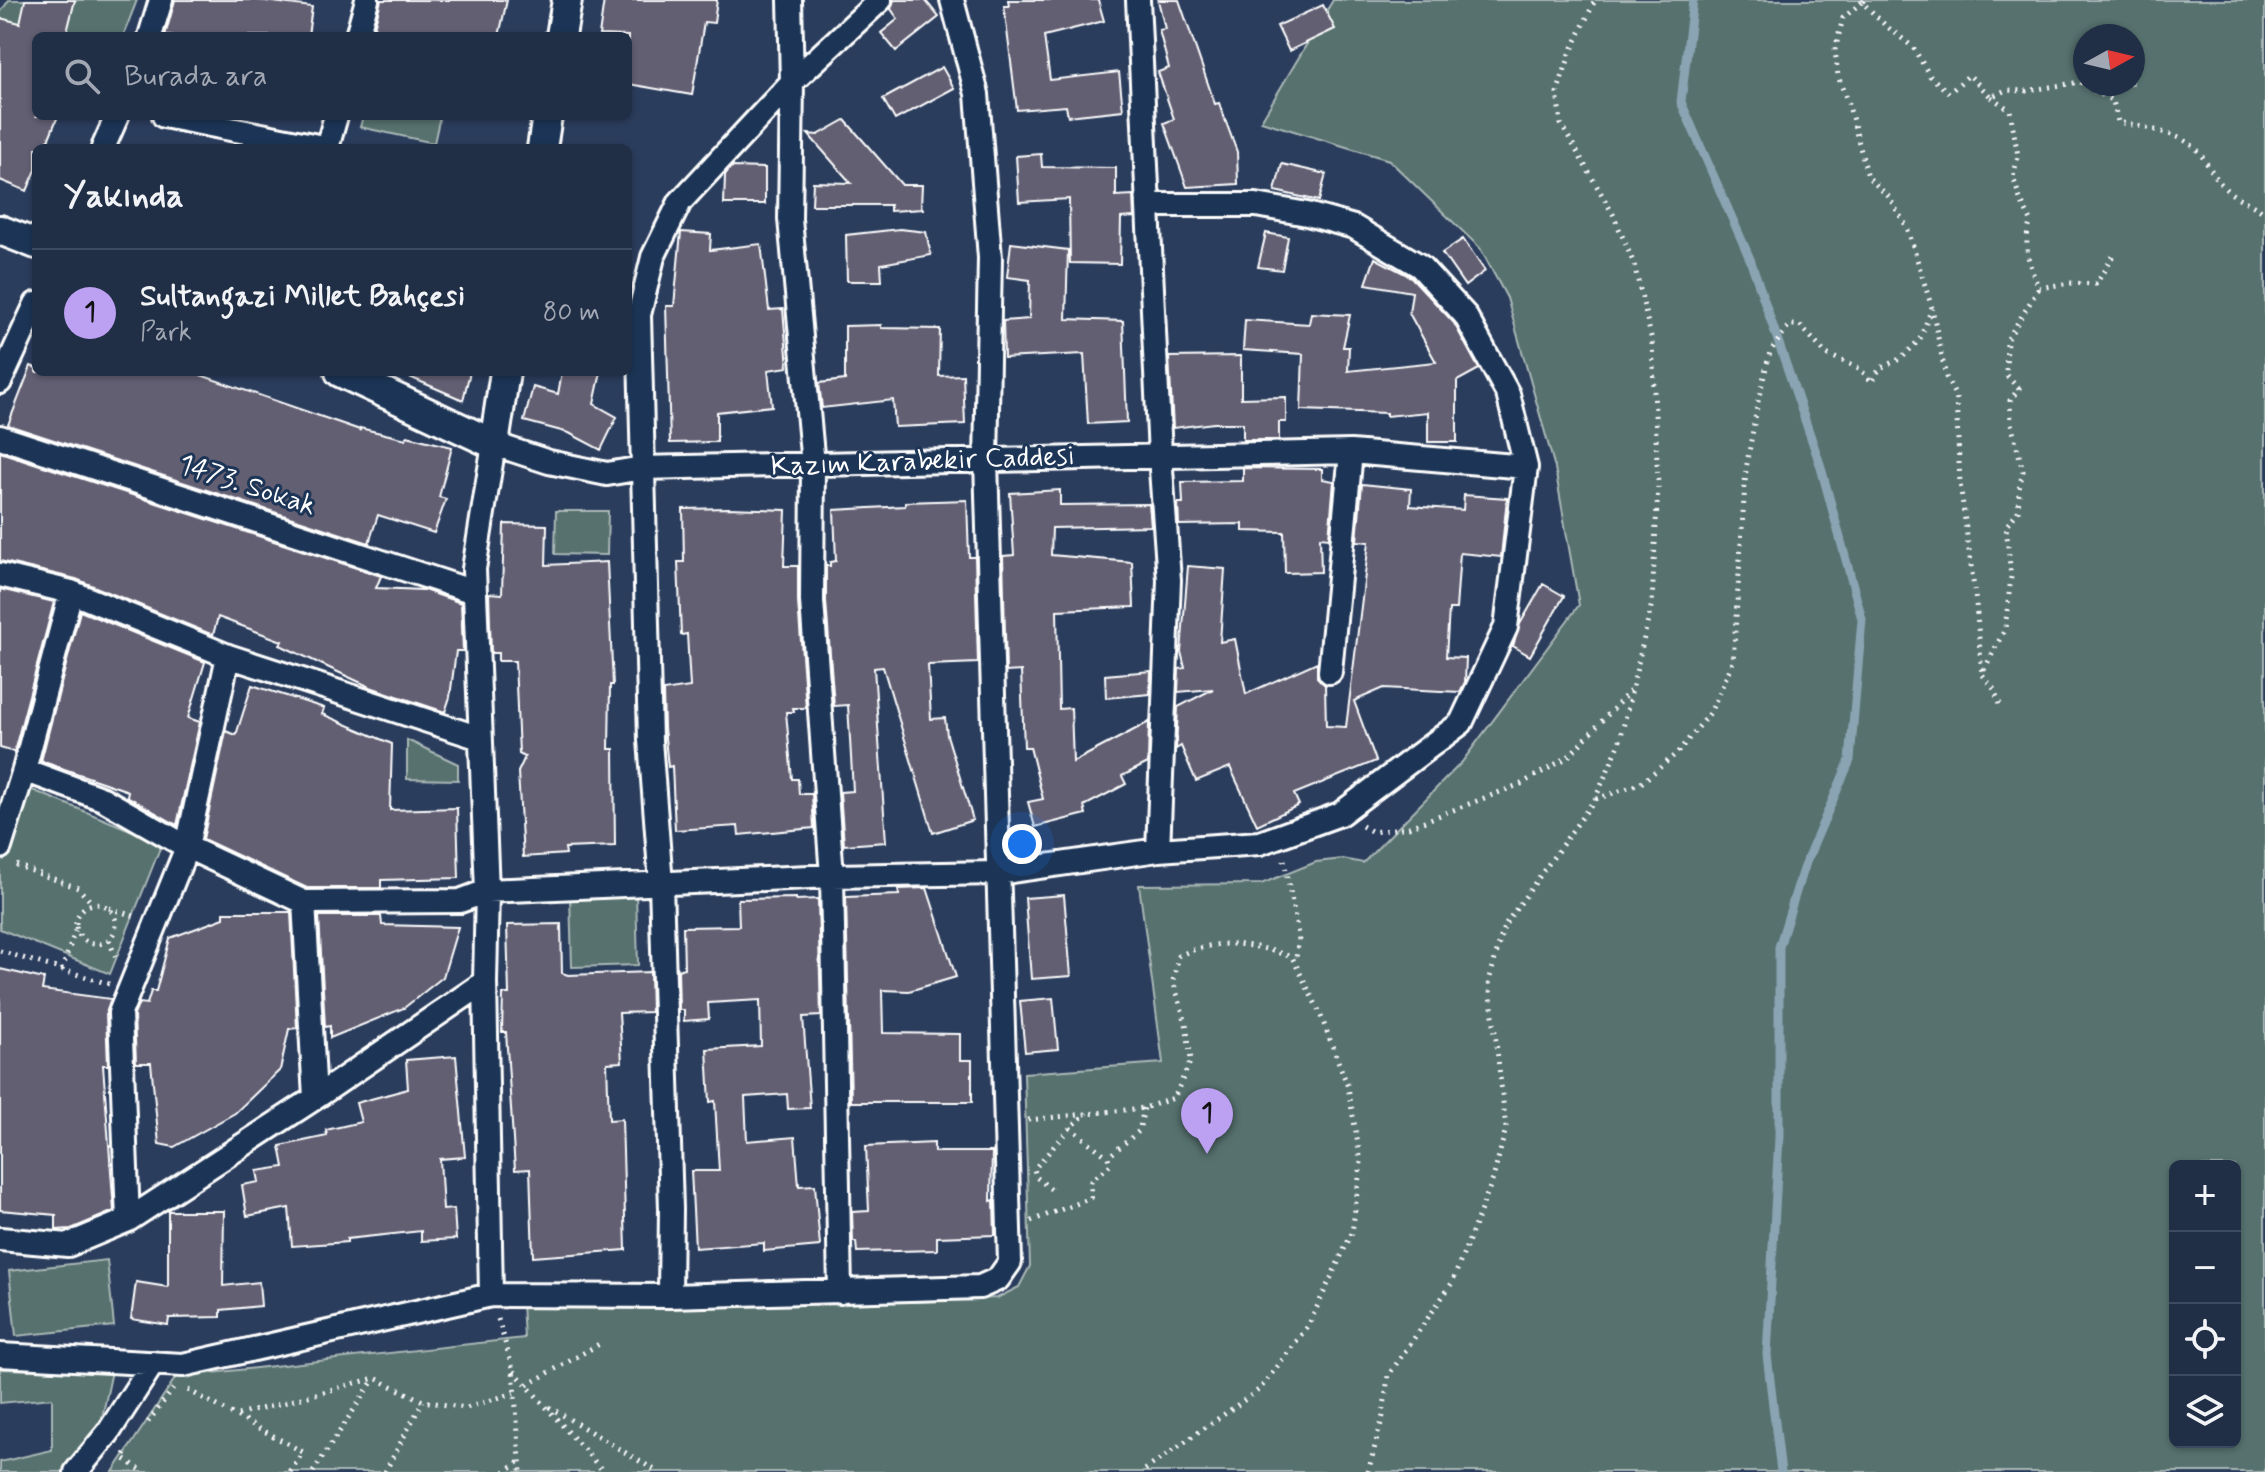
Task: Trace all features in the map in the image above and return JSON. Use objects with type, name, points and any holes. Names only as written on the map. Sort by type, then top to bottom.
[{"type":"street","points":[[151,32],[161,0]]},
{"type":"street","points":[[358,32],[367,0]]},
{"type":"street","points":[[562,32],[567,0]]},
{"type":"street","points":[[790,0],[790,219],[813,465],[812,601],[832,876],[840,1292]]},
{"type":"street","points":[[670,1296],[671,1209],[661,884],[650,740],[639,315],[653,257],[680,202],[792,82],[880,0]]},
{"type":"street","points":[[0,1355],[183,1365],[491,1295],[670,1296],[980,1287],[998,1279],[1010,1262],[986,461],[990,258],[977,94],[952,0]]},
{"type":"street","points":[[1138,0],[1169,580],[1158,850]]},
{"type":"street","points":[[105,144],[115,120]]},
{"type":"street","points":[[184,120],[307,144]]},
{"type":"street","points":[[328,144],[335,120]]},
{"type":"street","points":[[543,144],[546,120]]},
{"type":"street","points":[[24,770],[103,799],[187,847],[304,902],[460,901],[487,891],[832,876],[998,873],[1158,850],[1260,843],[1340,814],[1461,723],[1506,627],[1526,467],[1508,394],[1465,315],[1420,266],[1354,227],[1256,205],[1149,205]]},
{"type":"street","points":[[0,230],[32,242]]},
{"type":"street","points":[[0,382],[32,313]]},
{"type":"street","name":"Kazım Karabekir Caddesi","points":[[349,376],[494,444],[549,462],[607,474],[642,468],[1351,452],[1526,467]]},
{"type":"street","points":[[491,1295],[485,982],[487,891],[474,569],[504,376]]},
{"type":"street","name":"1473. Sokak","points":[[0,437],[474,592]]},
{"type":"street","points":[[1330,672],[1351,452]]},
{"type":"street","points":[[0,575],[71,592],[228,656],[480,738]]},
{"type":"street","points":[[8,856],[24,770],[71,592]]},
{"type":"street","points":[[128,1220],[120,1013],[187,847],[228,656]]},
{"type":"street","points":[[304,902],[315,1098]]},
{"type":"street","points":[[0,1239],[68,1245],[128,1220],[485,982]]},
{"type":"street","points":[[76,1472],[108,1433],[153,1363]]},
{"type":"path","points":[[1368,1472],[1383,1416],[1388,1376],[1452,1283],[1496,1166],[1506,1128],[1489,981],[1504,926],[1595,799],[1619,745],[1652,603],[1658,485],[1652,341],[1634,264],[1613,214],[1561,124],[1557,93],[1570,54],[1595,0]]},
{"type":"path","points":[[2000,704],[1982,674],[1960,483],[1956,397],[1946,377],[1932,308],[1907,227],[1888,196],[1868,177],[1838,76],[1835,50],[1843,18],[1863,1],[1885,25],[1913,47],[1930,76],[1949,93],[1969,75],[1991,97],[2010,110],[2018,156],[2013,177],[2031,221],[2026,234],[2028,256],[2039,288]]},
{"type":"path","points":[[1991,97],[2006,90],[2026,91],[2080,82],[2113,101],[2118,122],[2167,134],[2196,148],[2214,176],[2231,193],[2254,204],[2265,214]]},
{"type":"path","points":[[1982,674],[2005,629],[2011,577],[2006,526],[2018,512],[2023,471],[2011,423],[2010,400],[2019,389],[2006,375],[2007,340],[2039,288],[2070,283],[2096,284],[2114,254]]},
{"type":"path","points":[[1595,799],[1640,784],[1677,753],[1710,713],[1733,662],[1746,469],[1770,352],[1789,325],[1800,325],[1826,354],[1859,368],[1872,382],[1880,368],[1902,358],[1920,339],[1932,308]]},
{"type":"path","points":[[1340,814],[1373,832],[1409,827],[1521,784],[1568,757],[1631,691]]},
{"type":"path","points":[[1006,1124],[1144,1108],[1174,1098],[1191,1060],[1186,1023],[1173,981],[1178,956],[1197,947],[1251,943],[1296,958],[1299,939],[1279,837]]},
{"type":"path","points":[[8,856],[78,888],[93,904]]},
{"type":"path","points":[[62,970],[80,912],[93,904],[101,904],[112,912],[116,921],[112,936],[105,942],[92,944],[84,940],[76,927]]},
{"type":"path","points":[[0,951],[129,990]]},
{"type":"path","points":[[1142,1472],[1260,1389],[1308,1326],[1352,1233],[1361,1162],[1348,1087],[1319,1011],[1292,957]]},
{"type":"path","points":[[1108,1157],[1139,1131],[1144,1108]]},
{"type":"path","points":[[1051,1189],[1036,1177],[1034,1169],[1087,1113]]},
{"type":"path","points":[[1010,1229],[1091,1198],[1091,1181],[1110,1165],[1108,1157],[1070,1128]]},
{"type":"path","points":[[491,1295],[513,1369],[521,1472]]},
{"type":"path","points":[[527,1385],[601,1343]]},
{"type":"path","points":[[513,1369],[604,1472]]},
{"type":"path","points":[[238,1415],[375,1378],[423,1401],[466,1408],[514,1393]]},
{"type":"path","points":[[313,1472],[375,1378]]},
{"type":"path","points":[[140,1433],[177,1384],[303,1452],[290,1472]]},
{"type":"path","points":[[385,1472],[423,1401]]},
{"type":"path","points":[[544,1405],[658,1472]]},
{"type":"path","points":[[132,1446],[123,1458],[144,1472]]},
{"type":"path","points":[[504,1472],[520,1462]]},
{"type":"green space","points":[[9,0],[137,0],[125,32],[32,33],[0,25],[0,13]]},
{"type":"green space","points":[[1333,0],[2265,0],[2265,1472],[113,1472],[176,1377],[524,1338],[522,1303],[913,1302],[997,1298],[1019,1287],[1030,1266],[1024,1073],[1163,1063],[1139,885],[1261,884],[1316,862],[1343,859],[1363,863],[1462,762],[1579,605],[1555,468],[1507,298],[1480,248],[1389,160],[1261,121]]},
{"type":"green space","points":[[362,120],[439,120],[434,143],[360,127]]},
{"type":"green space","points":[[556,511],[608,511],[607,555],[555,554]]},
{"type":"green space","points":[[407,740],[458,764],[458,780],[407,779]]},
{"type":"green space","points":[[30,789],[162,843],[110,974],[0,929],[0,863]]},
{"type":"green space","points":[[636,893],[638,965],[572,967],[570,895]]},
{"type":"green space","points":[[107,1260],[114,1326],[16,1336],[9,1271]]},
{"type":"green space","points":[[0,1369],[112,1371],[100,1427],[68,1472],[0,1472],[0,1462],[52,1450],[52,1398],[0,1403]]},
{"type":"building","points":[[25,0],[75,0],[67,32],[32,32],[32,120],[56,120],[47,144],[32,144],[32,179],[27,191],[0,180],[0,18],[20,23]]},
{"type":"building","points":[[175,0],[258,0],[312,7],[309,32],[166,32]]},
{"type":"building","points":[[381,0],[507,0],[500,32],[373,32]]},
{"type":"building","points":[[604,0],[717,0],[714,23],[704,22],[692,95],[632,85],[632,32],[599,32]]},
{"type":"building","points":[[894,0],[925,0],[939,17],[896,51],[881,33],[898,19],[891,9]]},
{"type":"building","points":[[1008,0],[1098,0],[1104,21],[1044,36],[1050,80],[1119,72],[1123,110],[1068,116],[1066,106],[1017,110],[1004,6],[1009,6]]},
{"type":"building","points":[[1158,0],[1179,0],[1215,104],[1219,103],[1237,152],[1238,184],[1187,187],[1164,123],[1174,119],[1158,72],[1169,68],[1159,30],[1165,29]]},
{"type":"building","points":[[1323,5],[1335,29],[1289,51],[1277,26]]},
{"type":"building","points":[[942,67],[954,88],[895,120],[883,99]]},
{"type":"building","points":[[845,120],[902,185],[922,185],[923,209],[890,211],[890,205],[812,205],[813,182],[851,183],[808,134],[818,135]]},
{"type":"building","points":[[1041,154],[1042,167],[1116,168],[1116,196],[1133,195],[1134,217],[1121,218],[1120,264],[1070,263],[1069,199],[1019,202],[1016,156]]},
{"type":"building","points":[[1282,164],[1326,174],[1319,201],[1275,191]]},
{"type":"building","points":[[731,167],[765,168],[765,204],[724,204],[725,175]]},
{"type":"building","points":[[900,229],[926,232],[931,255],[881,264],[882,281],[847,281],[846,235]]},
{"type":"building","points":[[681,232],[711,234],[710,250],[761,244],[769,310],[783,309],[788,367],[768,370],[772,406],[717,412],[717,442],[670,443],[666,306],[674,306]]},
{"type":"building","points":[[1266,233],[1288,237],[1282,270],[1258,267]]},
{"type":"building","points":[[1463,239],[1485,271],[1465,286],[1442,253]]},
{"type":"building","points":[[1011,243],[1068,250],[1066,319],[1123,321],[1127,422],[1088,424],[1084,354],[1004,358],[1003,321],[1029,319],[1030,280],[1007,277]]},
{"type":"building","points":[[1375,258],[1411,277],[1454,323],[1479,369],[1457,381],[1457,442],[1428,442],[1428,412],[1386,416],[1386,413],[1301,410],[1303,354],[1243,350],[1245,320],[1309,324],[1311,313],[1350,315],[1343,347],[1349,347],[1348,371],[1436,362],[1409,313],[1412,292],[1366,284]]},
{"type":"building","points":[[881,325],[881,328],[940,329],[939,376],[963,375],[965,424],[895,427],[893,400],[822,408],[819,383],[845,380],[845,326]]},
{"type":"building","points":[[1241,356],[1241,398],[1286,397],[1286,422],[1279,422],[1279,440],[1243,440],[1243,423],[1173,428],[1169,357]]},
{"type":"building","points":[[31,366],[32,376],[204,376],[360,430],[406,439],[407,436],[452,447],[439,497],[446,499],[434,533],[378,515],[369,543],[8,425]]},
{"type":"building","points":[[407,376],[469,376],[463,400]]},
{"type":"building","points":[[561,376],[600,376],[594,404],[617,417],[601,450],[569,433],[524,421],[533,387],[558,394]]},
{"type":"building","points":[[0,452],[381,576],[376,588],[424,590],[461,603],[463,651],[456,651],[445,712],[370,687],[280,645],[282,641],[218,617],[213,635],[76,579],[0,561]]},
{"type":"building","points":[[1243,468],[1322,469],[1322,479],[1334,481],[1329,538],[1320,537],[1321,572],[1285,573],[1284,532],[1243,531],[1243,524],[1179,525],[1178,503],[1183,503],[1182,482],[1243,481]]},
{"type":"building","points":[[1362,484],[1411,489],[1410,506],[1463,510],[1464,495],[1507,498],[1501,557],[1460,553],[1456,609],[1449,609],[1446,657],[1466,658],[1465,682],[1460,692],[1384,688],[1354,701],[1376,761],[1294,794],[1299,805],[1257,825],[1230,767],[1196,781],[1181,746],[1176,749],[1178,707],[1213,689],[1178,692],[1179,669],[1185,668],[1181,652],[1188,566],[1225,569],[1220,642],[1235,639],[1246,694],[1317,662],[1317,677],[1325,685],[1326,726],[1346,727],[1369,542],[1357,541]]},
{"type":"building","points":[[1060,490],[1060,505],[1149,504],[1151,526],[1052,528],[1051,555],[1132,562],[1134,607],[1057,610],[1059,709],[1071,708],[1073,762],[1149,722],[1148,763],[1122,776],[1126,784],[1084,806],[1086,814],[1035,827],[1028,802],[1043,799],[1030,747],[1024,747],[1021,671],[1006,672],[1003,556],[1014,555],[1010,493]]},
{"type":"building","points":[[967,500],[969,557],[975,557],[978,663],[928,665],[931,719],[945,718],[947,735],[973,820],[933,833],[883,667],[874,668],[886,842],[844,845],[840,792],[853,791],[848,705],[834,706],[826,601],[826,566],[836,561],[834,510],[905,506],[905,502]]},
{"type":"building","points":[[683,509],[786,510],[784,566],[798,566],[806,708],[793,708],[794,712],[786,712],[792,779],[798,779],[799,794],[812,794],[814,828],[739,835],[738,826],[675,830],[672,766],[668,767],[663,691],[690,687],[687,634],[681,635],[678,562],[684,562]]},
{"type":"building","points":[[504,524],[547,525],[546,565],[607,562],[613,685],[610,685],[609,749],[614,749],[615,846],[565,848],[566,854],[523,857],[518,772],[525,757],[519,754],[515,661],[498,661],[498,653],[491,653],[489,593],[502,594]]},
{"type":"building","points":[[1543,584],[1564,596],[1530,656],[1513,646],[1520,624]]},
{"type":"building","points":[[0,589],[54,602],[14,752],[0,748]]},
{"type":"building","points":[[80,611],[205,662],[188,718],[200,722],[177,825],[127,796],[128,791],[41,761]]},
{"type":"building","points":[[1151,671],[1150,694],[1106,698],[1105,675]]},
{"type":"building","points":[[252,685],[324,708],[322,714],[392,744],[390,810],[457,808],[459,878],[381,880],[381,888],[307,888],[203,839],[226,731],[236,735]]},
{"type":"building","points":[[927,888],[956,977],[909,991],[882,990],[883,1033],[960,1034],[960,1060],[972,1060],[972,1102],[851,1102],[846,897],[899,895],[898,889]]},
{"type":"building","points":[[1064,895],[1071,976],[1031,979],[1025,898]]},
{"type":"building","points":[[738,899],[818,899],[821,1016],[803,1017],[810,1108],[788,1109],[787,1094],[745,1097],[747,1141],[795,1137],[799,1186],[815,1185],[820,1246],[764,1251],[764,1243],[695,1248],[691,1171],[719,1171],[715,1101],[710,1102],[707,1049],[761,1046],[760,1000],[708,1003],[709,1019],[684,1021],[684,1010],[679,1010],[678,970],[684,968],[683,927],[739,926]]},
{"type":"building","points":[[224,912],[291,912],[297,1028],[289,1029],[280,1070],[235,1113],[174,1147],[159,1144],[151,1063],[136,1063],[134,1015],[139,1003],[147,1004],[151,991],[156,991],[170,938],[224,918]]},
{"type":"building","points":[[319,916],[381,916],[382,925],[458,927],[443,977],[404,1008],[330,1038],[330,1026],[325,1027]]},
{"type":"building","points":[[561,924],[562,973],[650,972],[651,1012],[619,1013],[622,1062],[607,1063],[609,1120],[622,1119],[626,1250],[533,1257],[530,1169],[515,1170],[506,1032],[502,1032],[503,994],[509,994],[507,925]]},
{"type":"building","points":[[0,969],[44,979],[42,990],[111,999],[106,1014],[108,1065],[103,1065],[114,1211],[71,1229],[56,1230],[56,1215],[0,1210]]},
{"type":"building","points":[[1053,998],[1058,1049],[1025,1052],[1020,1001]]},
{"type":"building","points":[[456,1056],[465,1157],[440,1159],[443,1210],[454,1209],[456,1239],[421,1241],[421,1231],[292,1246],[289,1208],[247,1216],[242,1185],[259,1182],[257,1171],[284,1167],[280,1146],[327,1136],[326,1130],[361,1122],[356,1103],[408,1089],[406,1060]]},
{"type":"building","points":[[934,1143],[934,1152],[992,1152],[991,1201],[994,1200],[995,1235],[937,1237],[937,1250],[857,1252],[856,1242],[853,1242],[852,1212],[869,1211],[866,1146]]},
{"type":"building","points":[[168,1211],[224,1211],[223,1286],[259,1282],[261,1306],[221,1310],[221,1317],[169,1318],[168,1325],[131,1319],[136,1282],[168,1287]]},
{"type":"waterway","points":[[1693,0],[1681,102],[1750,259],[1820,464],[1862,619],[1850,760],[1803,869],[1779,947],[1779,1137],[1767,1355],[1781,1472]]},
{"type":"place","name":"Sultangazi Millet Bahçesi","points":[[1207,1154]]}]
